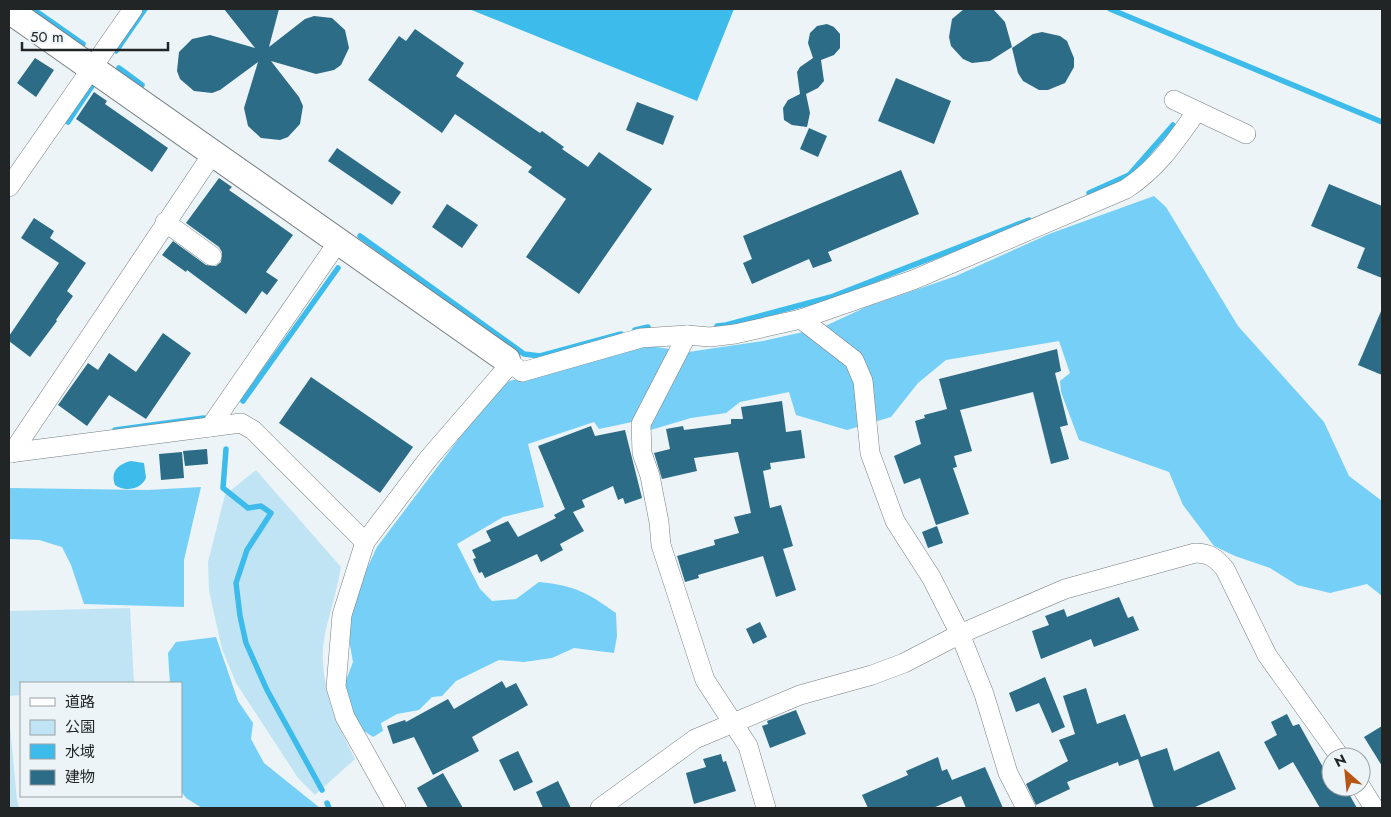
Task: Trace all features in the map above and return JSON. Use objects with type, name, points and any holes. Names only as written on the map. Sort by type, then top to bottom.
[{"type":"street","points":[[9,187],[133,9]]},
{"type":"street","points":[[9,10],[522,372],[641,338],[687,335],[710,337],[735,334],[801,319],[913,280],[1126,189],[1146,176],[1157,165],[1197,111]]},
{"type":"street","points":[[1174,100],[1246,134]]},
{"type":"street","points":[[10,453],[213,153]]},
{"type":"street","points":[[165,222],[212,256]]},
{"type":"street","points":[[210,427],[338,242]]},
{"type":"street","points":[[801,319],[854,360],[863,381],[870,453],[894,521],[931,577],[960,634],[984,694],[1008,773],[1026,808]]},
{"type":"street","points":[[687,335],[641,424],[642,454],[652,485],[661,545],[704,680],[748,746],[766,808]]},
{"type":"street","points":[[396,808],[345,717],[336,687],[342,615],[365,542],[428,459],[505,370],[506,360]]},
{"type":"street","points":[[10,453],[241,424],[253,430],[365,542]]},
{"type":"street","points":[[600,808],[695,738],[800,695],[872,675],[904,663],[960,634],[1065,589],[1195,553],[1210,554],[1225,569],[1267,655],[1333,747]]},
{"type":"street","points":[[1367,797],[1374,808]]},
{"type":"green space","points":[[256,470],[341,567],[325,634],[323,666],[335,715],[355,759],[315,795],[298,778],[236,683],[222,649],[209,591],[208,562],[225,495]]},
{"type":"green space","points":[[130,608],[134,682],[20,682],[20,695],[9,696],[9,611]]},
{"type":"green space","points":[[9,715],[17,800],[19,808],[9,808]]},
{"type":"shaded area","points":[[1154,196],[1166,207],[1238,326],[1324,422],[1349,476],[1382,501],[1382,596],[1367,584],[1330,593],[1297,585],[1270,568],[1235,556],[1214,546],[1183,505],[1169,472],[1079,440],[1061,392],[1060,381],[1070,373],[1059,341],[946,360],[918,383],[891,417],[847,430],[796,415],[789,392],[740,402],[726,413],[691,418],[637,434],[632,422],[599,429],[594,422],[528,444],[544,507],[503,517],[457,544],[480,589],[492,601],[516,599],[539,582],[580,591],[616,613],[617,636],[614,653],[574,648],[552,658],[524,662],[499,660],[456,681],[442,696],[432,697],[419,710],[397,714],[381,723],[383,731],[373,737],[361,729],[343,688],[353,662],[347,628],[362,579],[377,547],[488,400],[509,381],[584,364],[644,345],[688,352],[763,341],[821,328],[866,307],[956,276],[1049,234]]},
{"type":"shaded area","points":[[201,487],[184,560],[184,607],[84,604],[71,565],[62,547],[39,540],[9,539],[9,488],[148,490]]},
{"type":"shaded area","points":[[216,637],[238,701],[253,723],[251,739],[264,763],[320,808],[202,808],[186,798],[182,792],[182,682],[170,682],[168,653],[176,642]]},
{"type":"water","points":[[469,9],[734,9],[697,101]]},
{"type":"water","points":[[131,461],[144,463],[146,478],[144,482],[132,489],[123,489],[115,485],[114,472],[122,464]]},
{"type":"building","points":[[224,9],[279,9],[269,47],[305,19],[314,16],[332,18],[345,30],[349,48],[341,65],[334,70],[316,74],[271,61],[299,97],[303,106],[300,124],[288,137],[280,140],[261,138],[248,126],[244,108],[258,62],[220,90],[212,93],[194,91],[180,79],[177,71],[179,52],[192,39],[210,35],[255,48]]},
{"type":"building","points":[[964,9],[993,9],[1005,22],[1012,47],[990,61],[972,63],[963,59],[951,46],[949,37],[952,19]]},
{"type":"building","points":[[827,24],[834,27],[840,34],[840,48],[834,55],[821,60],[824,81],[818,88],[806,94],[810,113],[807,127],[792,125],[784,120],[783,108],[788,100],[800,94],[797,72],[800,67],[813,58],[808,43],[810,33],[817,26]]},
{"type":"building","points":[[415,29],[464,63],[456,76],[540,133],[542,131],[564,147],[562,149],[588,167],[599,152],[652,189],[579,294],[526,257],[566,199],[528,172],[532,167],[455,114],[442,133],[368,80],[399,36],[406,41]]},
{"type":"building","points":[[1042,32],[1060,36],[1067,41],[1074,58],[1074,67],[1065,83],[1048,90],[1039,90],[1023,81],[1018,73],[1012,48],[1033,34]]},
{"type":"building","points":[[35,58],[54,70],[36,97],[17,83]]},
{"type":"building","points":[[896,78],[951,101],[934,144],[878,121]]},
{"type":"building","points":[[94,92],[107,101],[105,104],[168,148],[152,172],[76,119]]},
{"type":"building","points":[[637,102],[674,116],[663,145],[626,130]]},
{"type":"building","points":[[809,128],[827,136],[818,157],[800,149]]},
{"type":"building","points":[[337,148],[401,192],[392,205],[328,161]]},
{"type":"building","points":[[901,170],[919,214],[828,252],[832,261],[813,268],[809,259],[752,284],[743,263],[752,259],[743,236]]},
{"type":"building","points":[[219,178],[232,187],[229,190],[293,235],[266,272],[278,280],[267,295],[262,291],[246,314],[187,270],[186,272],[162,255],[173,241],[206,265],[216,266],[221,262],[222,252],[219,247],[186,223]]},
{"type":"building","points":[[1329,184],[1382,206],[1382,278],[1357,268],[1365,248],[1311,226]]},
{"type":"building","points":[[447,204],[478,225],[462,248],[432,227]]},
{"type":"building","points":[[34,218],[54,231],[50,238],[86,263],[67,291],[73,296],[30,357],[9,341],[9,336],[59,263],[21,238]]},
{"type":"building","points":[[1382,309],[1382,375],[1358,365]]},
{"type":"building","points":[[163,333],[191,353],[146,419],[109,395],[87,426],[58,405],[88,363],[98,370],[109,353],[136,372]]},
{"type":"building","points":[[1057,349],[1061,371],[1055,373],[1068,425],[1060,427],[1069,459],[1051,464],[1033,392],[960,410],[972,451],[954,456],[957,467],[953,468],[969,514],[936,525],[920,478],[904,484],[894,456],[921,444],[915,421],[925,418],[924,415],[947,409],[939,379]]},
{"type":"building","points":[[311,377],[413,447],[380,493],[279,423]]},
{"type":"building","points":[[782,401],[786,432],[801,430],[805,458],[770,463],[771,469],[763,471],[770,508],[781,505],[793,546],[783,549],[796,590],[776,597],[763,556],[698,575],[699,578],[685,582],[677,556],[715,545],[714,540],[739,533],[734,517],[751,513],[738,452],[694,458],[697,471],[662,479],[654,453],[670,449],[666,429],[683,426],[684,430],[731,424],[731,419],[743,419],[741,407]]},
{"type":"building","points":[[591,426],[595,436],[625,430],[642,498],[625,504],[623,498],[618,500],[613,486],[582,500],[585,507],[573,512],[584,531],[560,544],[563,550],[541,562],[537,554],[485,578],[482,572],[479,573],[473,559],[476,558],[472,550],[491,541],[486,531],[508,521],[518,537],[556,518],[554,515],[565,509],[538,446]]},
{"type":"building","points":[[207,449],[208,464],[185,466],[183,451]]},
{"type":"building","points":[[182,452],[184,478],[161,480],[159,454]]},
{"type":"building","points":[[937,526],[943,543],[928,548],[922,532]]},
{"type":"building","points":[[1119,597],[1128,618],[1133,616],[1139,630],[1094,647],[1091,639],[1041,659],[1032,631],[1049,625],[1045,616],[1064,609],[1067,617]]},
{"type":"building","points":[[760,622],[767,637],[753,644],[746,629]]},
{"type":"building","points":[[1045,677],[1065,727],[1052,733],[1039,703],[1016,712],[1009,693]]},
{"type":"building","points":[[502,681],[506,688],[516,683],[528,705],[472,737],[479,751],[433,775],[414,737],[393,744],[387,726],[405,720],[406,722],[448,699],[454,709]]},
{"type":"building","points":[[1086,688],[1097,724],[1125,714],[1141,757],[1167,748],[1174,771],[1219,751],[1236,789],[1193,808],[1154,808],[1138,759],[1119,766],[1118,762],[1067,782],[1070,789],[1036,805],[1026,784],[1068,761],[1059,740],[1075,734],[1063,696]]},
{"type":"building","points":[[796,710],[806,734],[770,748],[762,726],[768,724],[767,721]]},
{"type":"building","points":[[1287,714],[1293,726],[1299,724],[1321,764],[1321,797],[1351,797],[1357,808],[1320,808],[1293,762],[1279,770],[1264,742],[1277,735],[1271,722]]},
{"type":"building","points":[[1382,726],[1382,766],[1371,747],[1364,737]]},
{"type":"building","points":[[518,751],[533,782],[514,791],[499,760]]},
{"type":"building","points":[[721,754],[723,762],[726,761],[736,791],[694,804],[686,773],[706,767],[703,759]]},
{"type":"building","points":[[938,757],[942,771],[947,769],[952,780],[985,767],[1003,808],[966,808],[961,796],[933,808],[868,808],[862,795],[908,775],[906,771]]},
{"type":"building","points":[[443,773],[463,808],[428,808],[417,788]]},
{"type":"building","points":[[558,781],[571,808],[543,808],[536,792]]},
{"type":"waterway","points":[[33,9],[83,44]]},
{"type":"waterway","points":[[116,51],[145,9]]},
{"type":"waterway","points":[[1110,9],[1382,122]]},
{"type":"waterway","points":[[119,68],[142,85]]},
{"type":"waterway","points":[[68,122],[92,86]]},
{"type":"waterway","points":[[1089,193],[1129,175],[1173,125]]},
{"type":"waterway","points":[[717,326],[831,297],[1029,220]]},
{"type":"waterway","points":[[360,236],[524,354],[540,356],[621,334]]},
{"type":"waterway","points":[[243,401],[338,268]]},
{"type":"waterway","points":[[635,330],[648,327]]},
{"type":"waterway","points":[[115,430],[204,418]]},
{"type":"waterway","points":[[226,449],[223,488],[248,508],[261,506],[271,513],[247,550],[236,583],[246,643],[267,690],[322,790]]},
{"type":"waterway","points":[[327,803],[329,808]]}]
